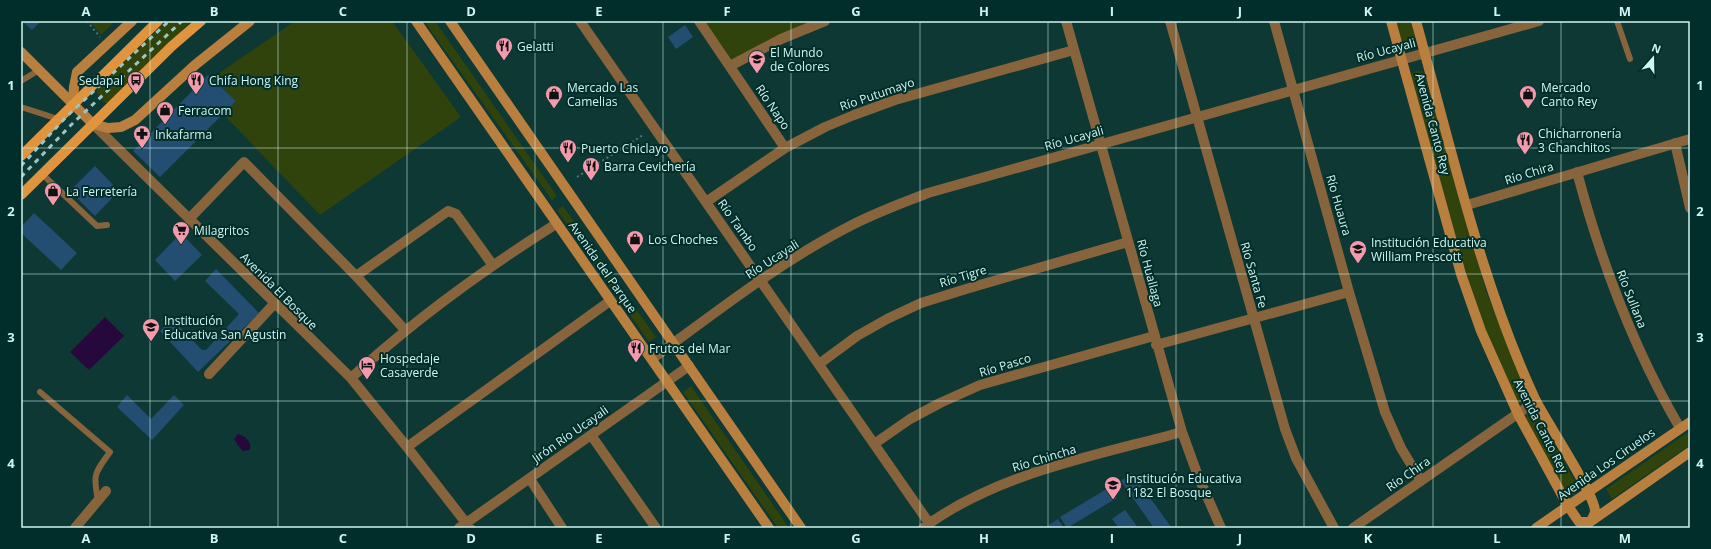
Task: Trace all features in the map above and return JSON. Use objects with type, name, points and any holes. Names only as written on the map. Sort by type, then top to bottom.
[{"type":"main road","points":[[73,103],[77,72],[132,21]]},
{"type":"main road","points":[[21,156],[73,103],[158,21]]},
{"type":"main road","points":[[21,195],[172,46],[201,21]]},
{"type":"main road","points":[[93,124],[108,128],[121,127],[135,120],[195,64],[250,21]]},
{"type":"main road","name":"Avenida del Parque","points":[[416,21],[769,528]]},
{"type":"main road","name":"Avenida del Parque","points":[[450,21],[801,528]]},
{"type":"main road","name":"Avenida Canto Rey","points":[[1391,21],[1461,274],[1481,330],[1518,414],[1568,506],[1579,522],[1589,526],[1595,511],[1588,493],[1536,401],[1516,357],[1492,292],[1416,21]]},
{"type":"main road","name":"Avenida El Bosque","points":[[21,52],[93,124]]},
{"type":"main road","name":"Avenida Los Ciruelos","points":[[1536,528],[1690,422]]},
{"type":"main road","points":[[1589,526],[1690,452]]},
{"type":"street","name":"Río Tambo","points":[[580,21],[874,444],[926,526]]},
{"type":"street","name":"Río Napo","points":[[699,21],[785,148]]},
{"type":"street","points":[[730,66],[781,39],[825,21]]},
{"type":"street","name":"Río Huallaga","points":[[1066,21],[1155,341],[1182,432],[1198,476],[1221,528]]},
{"type":"street","name":"Río Santa Fe","points":[[1170,21],[1253,318],[1286,429],[1296,458],[1334,528]]},
{"type":"street","name":"Río Huaura","points":[[1274,21],[1349,292],[1385,412],[1402,448],[1421,481]]},
{"type":"street","name":"Río Ucayali","points":[[652,359],[760,281],[818,244],[852,225],[928,193],[1536,21]]},
{"type":"street","name":"Río Putumayo","points":[[706,202],[785,148],[824,127],[888,103],[1074,50]]},
{"type":"street","name":"Avenida El Bosque","points":[[93,124],[274,304],[351,378],[407,447],[465,526]]},
{"type":"street","name":"Río Chira","points":[[1467,205],[1690,139]]},
{"type":"street","points":[[1675,143],[1690,208]]},
{"type":"street","points":[[189,219],[244,162],[356,276],[405,330]]},
{"type":"street","name":"Río Sullana","points":[[1577,172],[1591,224],[1607,274],[1627,323],[1680,428]]},
{"type":"street","points":[[356,276],[448,210],[456,214],[492,264]]},
{"type":"street","points":[[351,378],[405,330],[492,264],[556,224]]},
{"type":"street","name":"Río Tigre","points":[[819,364],[857,336],[887,319],[921,303],[1128,242]]},
{"type":"street","name":"Río Pasco","points":[[874,444],[910,419],[934,406],[980,386],[1155,341],[1253,318],[1349,292]]},
{"type":"street","points":[[407,447],[610,301]]},
{"type":"street","points":[[208,374],[274,304]]},
{"type":"street","name":"Jirón Río Ucayali","points":[[465,526],[530,478],[689,366]]},
{"type":"street","name":"Río Chira","points":[[1353,528],[1536,401]]},
{"type":"street","name":"Río Chincha","points":[[926,526],[976,496],[1014,480],[1182,432]]},
{"type":"street","points":[[591,435],[656,528]]},
{"type":"street","points":[[530,478],[562,528]]},
{"type":"street","points":[[75,528],[106,491]]},
{"type":"lane","points":[[1617,21],[1630,59]]},
{"type":"lane","points":[[21,81],[39,70]]},
{"type":"lane","points":[[21,107],[58,119]]},
{"type":"lane","points":[[42,174],[97,226],[107,225]]},
{"type":"lane","points":[[40,392],[110,452],[96,472],[94,481],[98,501]]},
{"type":"path","points":[[87,21],[101,38]]},
{"type":"path","points":[[577,177],[643,135]]},
{"type":"green space","points":[[90,21],[115,21],[101,35]]},
{"type":"green space","points":[[166,21],[192,21],[109,103],[105,103],[97,94],[97,89]]},
{"type":"green space","points":[[295,21],[392,21],[461,117],[320,215],[223,114],[236,101],[212,78]]},
{"type":"green space","points":[[424,21],[435,21],[557,196],[552,200]]},
{"type":"green space","points":[[699,21],[825,21],[730,66]]},
{"type":"green space","points":[[1395,21],[1411,21],[1417,47],[1413,50],[1405,51],[1402,48]]},
{"type":"green space","points":[[1422,71],[1425,76],[1486,291],[1527,394],[1527,400],[1519,403],[1514,400],[1497,361],[1469,281],[1445,201],[1412,79],[1412,73]]},
{"type":"green space","points":[[563,206],[656,337],[649,342],[557,210]]},
{"type":"green space","points":[[691,386],[789,528],[778,528],[683,392]]},
{"type":"green space","points":[[1534,409],[1578,487],[1577,493],[1571,497],[1566,494],[1525,418],[1527,413]]},
{"type":"green space","points":[[1690,431],[1690,445],[1612,499],[1606,489]]},
{"type":"shaded area","points":[[105,317],[124,336],[89,370],[70,352]]},
{"type":"shaded area","points":[[238,434],[247,439],[250,444],[250,450],[243,451],[239,447],[234,439]]},
{"type":"building","points":[[22,21],[41,21],[32,30]]},
{"type":"building","points":[[685,25],[693,37],[676,49],[668,37]]},
{"type":"building","points":[[208,75],[236,101],[160,177],[133,151]]},
{"type":"building","points":[[95,166],[119,191],[95,216],[70,191]]},
{"type":"building","points":[[34,213],[77,253],[61,270],[21,233],[21,227]]},
{"type":"building","points":[[181,233],[202,255],[175,281],[155,260]]},
{"type":"building","points":[[216,269],[259,313],[198,372],[160,331],[172,319],[202,350],[206,350],[239,314],[205,281]]},
{"type":"building","points":[[127,395],[151,419],[174,395],[184,405],[152,440],[117,407]]},
{"type":"building","points":[[1132,473],[1172,528],[1154,528],[1121,481]]},
{"type":"building","points":[[1110,487],[1117,498],[1067,528],[1060,517]]},
{"type":"building","points":[[1125,510],[1138,528],[1119,528],[1112,519]]},
{"type":"building","points":[[1058,519],[1064,528],[1048,528],[1047,526]]},
{"type":"railway","points":[[21,166],[66,117],[169,21]]},
{"type":"railway","points":[[21,177],[72,124],[182,21]]},
{"type":"place","name":"Gelatti","points":[[504,61]]},
{"type":"place","name":"El Mundo de Colores","points":[[757,74]]},
{"type":"place","name":"Sedapal","points":[[136,95]]},
{"type":"place","name":"Chifa Hong King","points":[[196,95]]},
{"type":"place","name":"Mercado Las Camelias","points":[[554,109]]},
{"type":"place","name":"Mercado Canto Rey","points":[[1528,109]]},
{"type":"place","name":"Ferracom","points":[[165,125]]},
{"type":"place","name":"Inkafarma","points":[[142,149]]},
{"type":"place","name":"Chicharronería 3 Chanchitos","points":[[1525,155]]},
{"type":"place","name":"Puerto Chiclayo","points":[[568,163]]},
{"type":"place","name":"Barra Cevichería","points":[[591,181]]},
{"type":"place","name":"La Ferretería","points":[[53,206]]},
{"type":"place","name":"Milagritos","points":[[181,245]]},
{"type":"place","name":"Los Choches","points":[[635,254]]},
{"type":"place","name":"Institución Educativa William Prescott","points":[[1358,264]]},
{"type":"place","name":"Institución Educativa San Agustin","points":[[151,342]]},
{"type":"place","name":"Frutos del Mar","points":[[636,363]]},
{"type":"place","name":"Hospedaje Casaverde","points":[[367,380]]},
{"type":"place","name":"Institución Educativa 1182 El Bosque","points":[[1113,500]]}]
